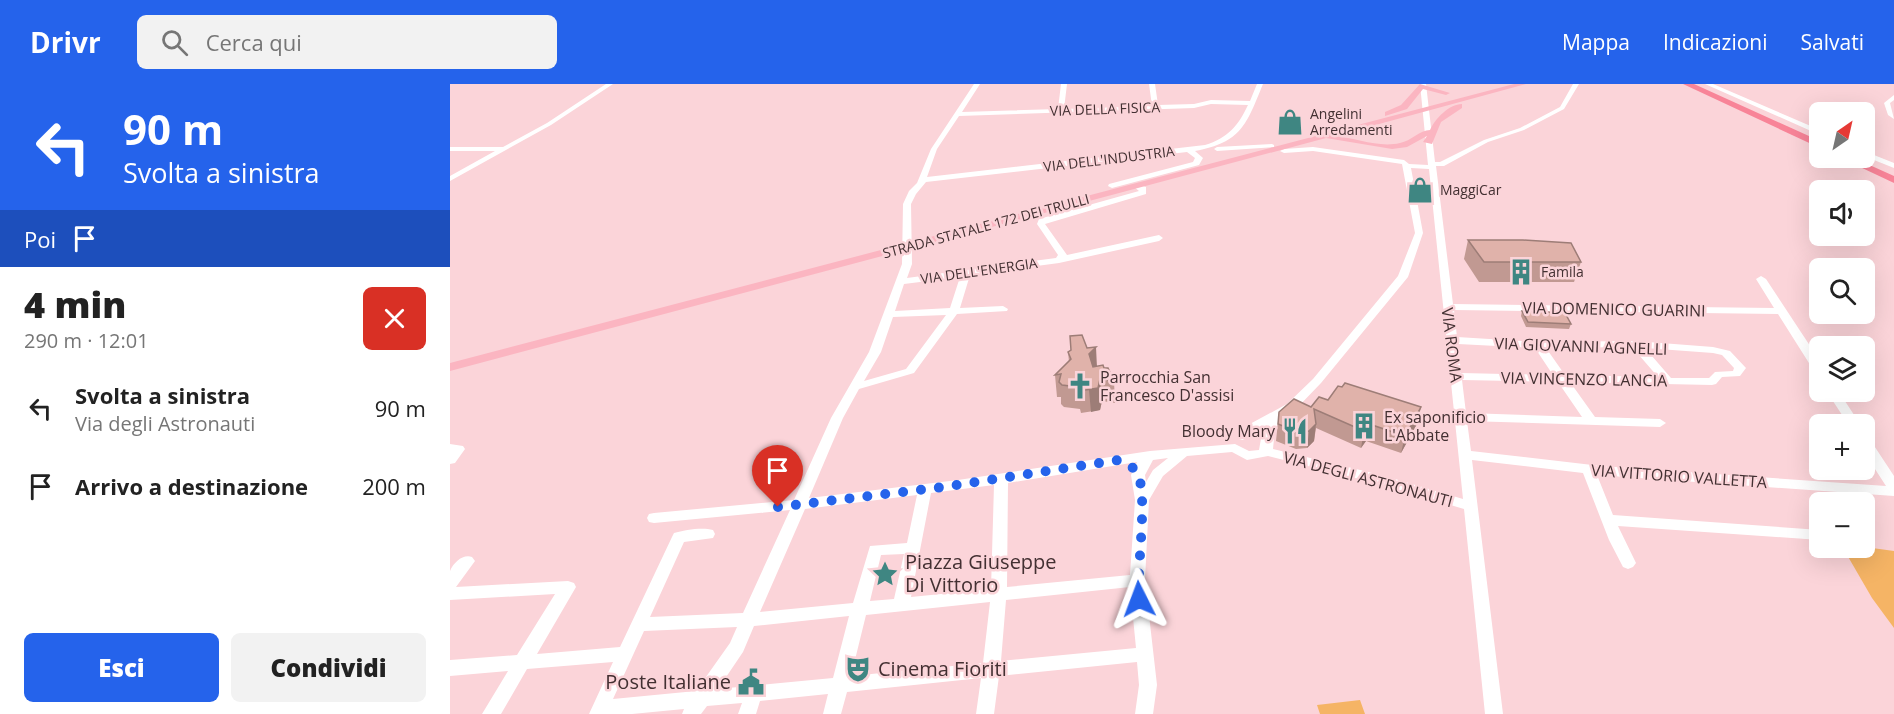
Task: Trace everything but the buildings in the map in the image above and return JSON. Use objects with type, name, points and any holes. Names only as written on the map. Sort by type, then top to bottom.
[{"type":"highway","points":[[1674,84],[1727,103]]},
{"type":"highway","points":[[1687,84],[1809,139]]},
{"type":"highway","points":[[1692,84],[1809,139]]},
{"type":"highway","points":[[1870,168],[1894,178]]},
{"type":"highway","points":[[1874,168],[1894,178]]},
{"type":"main road","points":[[1332,134],[1404,106],[1423,84],[1429,90],[1446,93]]},
{"type":"main road","name":"STRADA STATALE 172 DEI TRULLI","points":[[450,367],[1520,84]]},
{"type":"main road","points":[[1425,97],[1520,84]]},
{"type":"main road","points":[[1429,141],[1438,121],[1446,114],[1504,89]]},
{"type":"main road","points":[[1347,140],[1344,137],[1345,133],[1359,127]]},
{"type":"main road","points":[[1312,139],[1329,137],[1378,147],[1429,141]]},
{"type":"main road","points":[[1409,143],[1429,141]]},
{"type":"street","points":[[450,179],[549,124],[610,84]]},
{"type":"street","points":[[696,706],[736,647],[750,620],[837,418],[875,352],[908,254],[907,204],[922,180],[934,149],[977,84]]},
{"type":"street","points":[[1061,110],[1064,84]]},
{"type":"street","points":[[1152,84],[1155,107]]},
{"type":"street","points":[[1223,146],[1235,134],[1260,84]]},
{"type":"street","name":"VIA ROMA","points":[[1423,84],[1494,714]]},
{"type":"street","points":[[1407,166],[1442,164],[1486,141],[1522,129],[1562,108],[1576,84]]},
{"type":"street","points":[[1708,84],[1809,128]]},
{"type":"street","points":[[1894,97],[1887,103],[1894,117]]},
{"type":"street","name":"VIA DELLA FISICA","points":[[957,114],[1155,107],[1211,102],[1252,103]]},
{"type":"street","name":"VIA DELL'INDUSTRIA","points":[[922,180],[1223,146],[1272,146]]},
{"type":"street","points":[[450,149],[503,149]]},
{"type":"street","points":[[1280,414],[1252,428],[1234,442],[1235,448],[1242,454],[1253,456],[1266,447],[1269,428],[1280,414],[1317,381],[1403,277],[1419,233],[1407,166],[1404,162],[1313,149],[1284,151]]},
{"type":"street","points":[[1112,186],[1196,163],[1199,158],[1189,150]]},
{"type":"street","points":[[1875,158],[1894,166]]},
{"type":"street","name":"VIA DELL'ENERGIA","points":[[1059,260],[1063,255],[1041,224],[1042,221],[1143,192],[1143,189],[1137,186]]},
{"type":"street","name":"VIA DELL'ENERGIA","points":[[900,282],[1059,260],[1159,238]]},
{"type":"street","points":[[855,387],[910,371],[954,311],[966,273]]},
{"type":"street","points":[[1761,279],[1809,354]]},
{"type":"street","name":"VIA DOMENICO GUARINI","points":[[1447,307],[1781,311]]},
{"type":"street","points":[[888,314],[1004,309]]},
{"type":"street","name":"VIA GIOVANNI AGNELLI","points":[[1452,340],[1538,345],[1635,344],[1726,353],[1740,368],[1740,371],[1736,374],[1719,374],[1712,382]]},
{"type":"street","points":[[1635,344],[1668,381]]},
{"type":"street","points":[[1538,345],[1592,422]]},
{"type":"street","name":"VIA VINCENZO LANCIA","points":[[1456,376],[1712,382]]},
{"type":"street","points":[[1461,417],[1659,423]]},
{"type":"street","points":[[1242,436],[1253,435],[1266,447]]},
{"type":"street","name":"VIA DEGLI ASTRONAUTI","points":[[1266,447],[1470,506]]},
{"type":"street","points":[[450,448],[458,449],[450,460]]},
{"type":"street","points":[[654,518],[799,505],[1001,479],[1186,450],[1235,448]]},
{"type":"street","points":[[1142,500],[1158,473],[1186,450]]},
{"type":"street","points":[[1150,455],[1157,463],[1158,473]]},
{"type":"street","points":[[1138,475],[1143,463],[1150,455]]},
{"type":"street","name":"VIA VITTORIO VALLETTA","points":[[1465,455],[1588,470],[1894,489]]},
{"type":"street","points":[[1875,459],[1894,489]]},
{"type":"street","points":[[1119,460],[1130,465],[1138,475],[1142,500],[1137,580],[1148,685],[1144,714]]},
{"type":"street","points":[[1588,470],[1628,563]]},
{"type":"street","points":[[986,714],[999,595],[1003,526],[1001,479]]},
{"type":"street","points":[[901,604],[925,489]]},
{"type":"street","points":[[1608,520],[1809,534]]},
{"type":"street","points":[[708,534],[679,537],[599,711],[696,706],[754,693],[1145,654]]},
{"type":"street","points":[[832,714],[875,550],[913,548]]},
{"type":"street","points":[[450,583],[467,561]]},
{"type":"street","points":[[639,624],[750,620],[1137,580]]},
{"type":"street","points":[[450,594],[568,587],[491,714]]},
{"type":"street","points":[[452,670],[626,654]]},
{"type":"street","points":[[747,714],[754,693]]},
{"type":"shaded area","points":[[1875,548],[1894,551],[1894,628],[1872,598],[1849,558],[1875,558]]},
{"type":"shaded area","points":[[1360,700],[1365,714],[1320,714],[1317,705]]},
{"type":"place","name":"Angelini Arredamenti","points":[[1290,122]]},
{"type":"place","name":"MaggiCar","points":[[1420,190]]},
{"type":"place","name":"Famila","points":[[1521,272]]},
{"type":"place","name":"Parrocchia San Francesco D'assisi","points":[[1080,386]]},
{"type":"place","name":"Ex saponificio L'Abbate","points":[[1364,426]]},
{"type":"place","name":"Bloody Mary","points":[[1295,431]]},
{"type":"place","name":"Piazza Giuseppe Di Vittorio","points":[[885,574]]},
{"type":"place","name":"Cinema Fioriti","points":[[858,669]]},
{"type":"place","name":"Poste Italiane","points":[[751,682]]},
{"type":"route","points":[[778,507],[944,487],[1119,460],[1130,465],[1138,475],[1142,500],[1137,580],[1139,599]]}]
